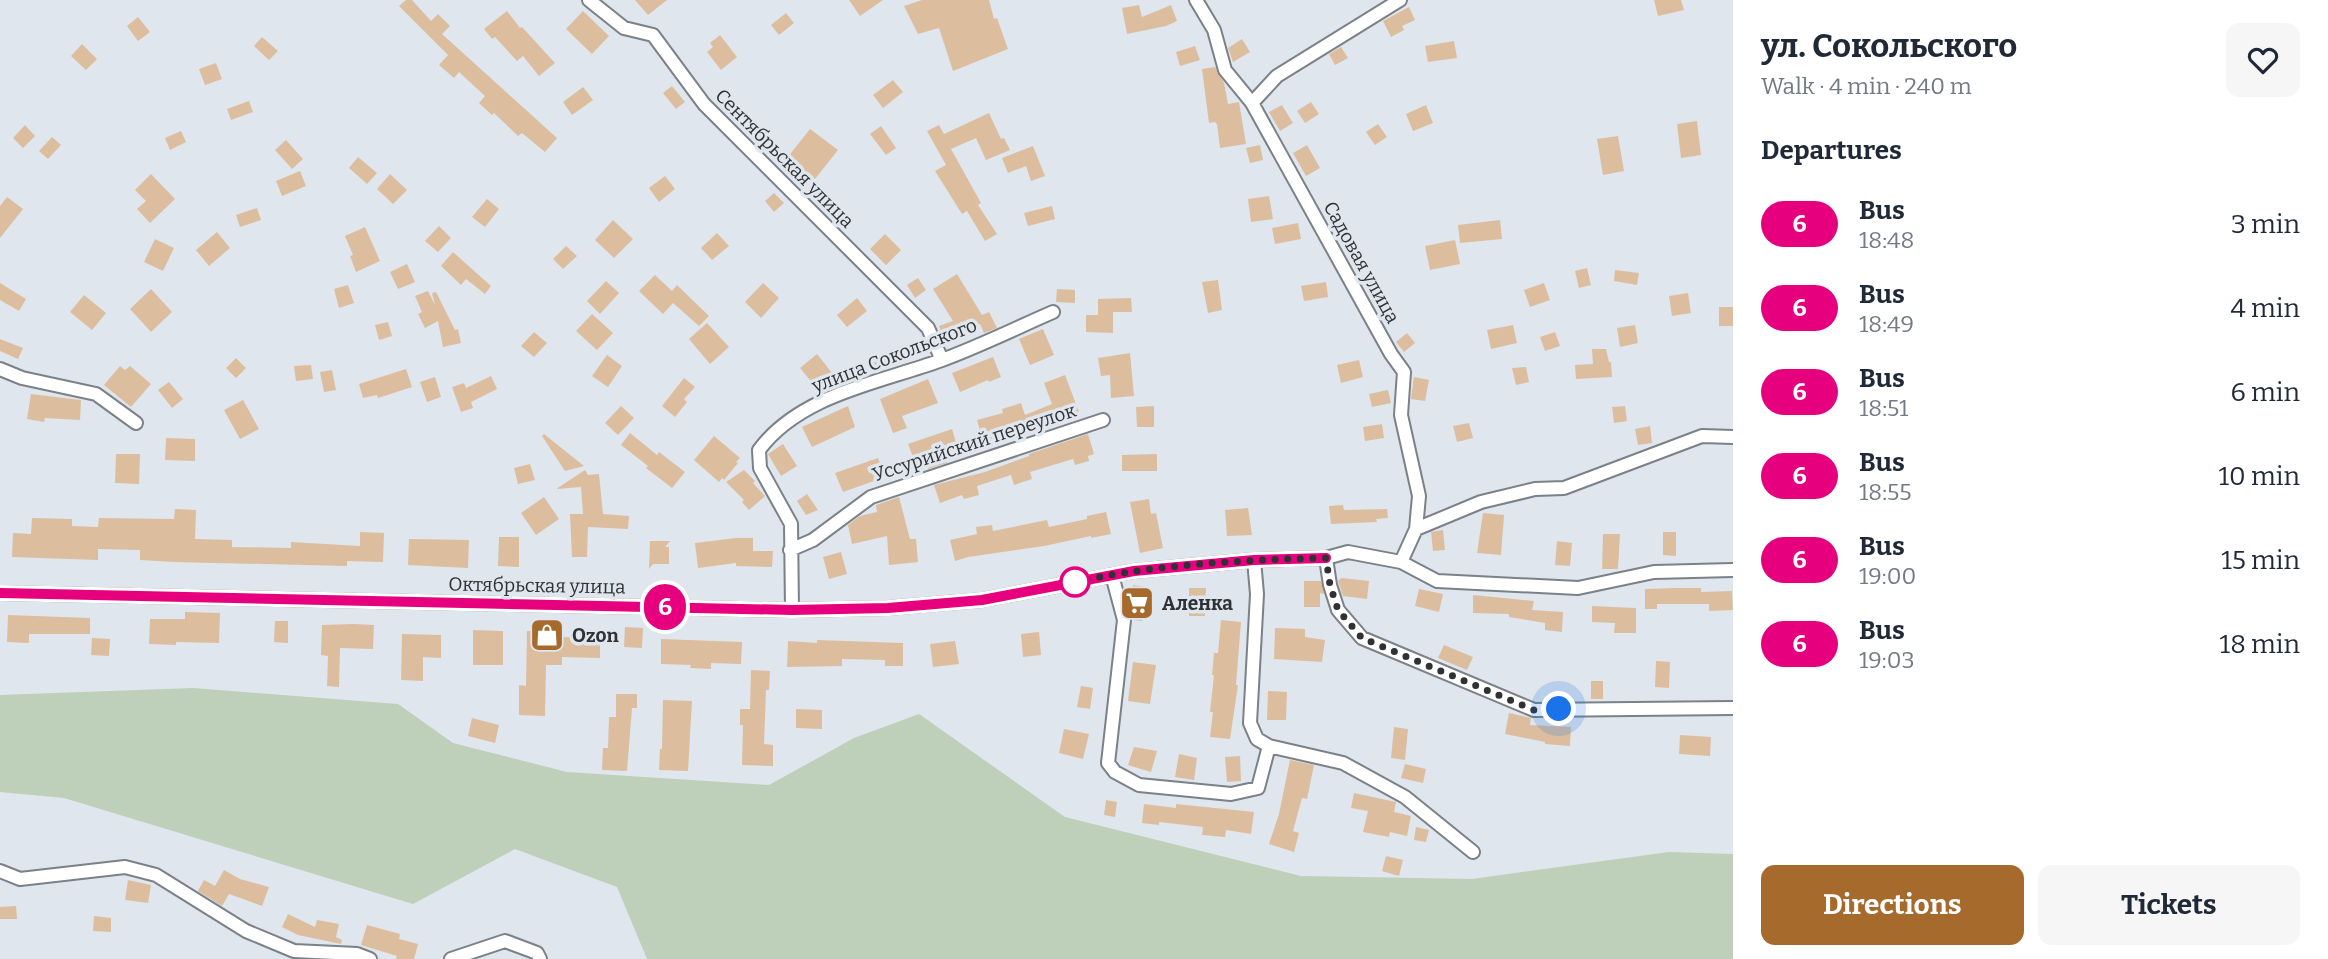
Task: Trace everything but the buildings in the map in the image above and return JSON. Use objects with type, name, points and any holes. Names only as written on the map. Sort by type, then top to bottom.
[{"type":"street","name":"Сентябрьская улица","points":[[589,0],[624,28],[653,35],[704,104],[928,328],[942,360]]},
{"type":"street","name":"Садовая улица","points":[[1196,0],[1214,30],[1224,70],[1252,103],[1404,372],[1401,415],[1419,496],[1416,529],[1401,562]]},
{"type":"street","points":[[1252,103],[1277,76],[1400,0]]},
{"type":"street","name":"улица Сокольского","points":[[792,610],[791,524],[760,468],[759,450],[769,437],[816,403],[942,360],[1054,312]]},
{"type":"street","points":[[0,369],[22,378],[96,394],[136,424]]},
{"type":"street","name":"Уссурийский переулок","points":[[790,550],[813,540],[871,497],[1102,419]]},
{"type":"street","points":[[1416,529],[1480,502],[1535,489],[1564,488],[1702,436],[1733,437]]},
{"type":"street","name":"Октябрьская улица","points":[[0,593],[792,610],[888,608],[982,600],[1112,575],[1254,560],[1326,558],[1348,552],[1401,562],[1437,581],[1578,587],[1654,572],[1733,570]]},
{"type":"street","points":[[1326,558],[1330,585],[1338,610],[1362,638],[1534,710],[1733,708]]},
{"type":"street","points":[[1254,560],[1257,594],[1250,723],[1257,739],[1269,747],[1343,763],[1405,797],[1473,852]]},
{"type":"street","points":[[1112,575],[1124,620],[1108,763],[1115,772],[1139,785],[1231,794],[1258,788],[1269,747]]},
{"type":"street","points":[[0,871],[20,878],[125,867],[156,875],[246,931],[295,951],[357,954],[370,959]]},
{"type":"street","points":[[451,959],[505,941],[537,953],[540,959]]},
{"type":"green space","points":[[193,688],[398,704],[453,743],[567,772],[769,785],[854,738],[919,714],[1065,817],[1301,876],[1472,879],[1669,852],[1733,854],[1733,959],[647,959],[617,887],[515,849],[413,904],[64,798],[0,792],[0,695]]},
{"type":"bus line","name":"6","points":[[0,593],[792,610],[888,608],[982,600],[1134,571],[1254,560],[1326,558]]},
{"type":"place","name":"Аленка","points":[[1137,603]]},
{"type":"place","name":"Ozon","points":[[547,635]]},
{"type":"route","points":[[1075,582],[1134,571],[1254,560],[1326,558],[1330,585],[1338,610],[1362,638],[1534,710],[1559,709]]}]
